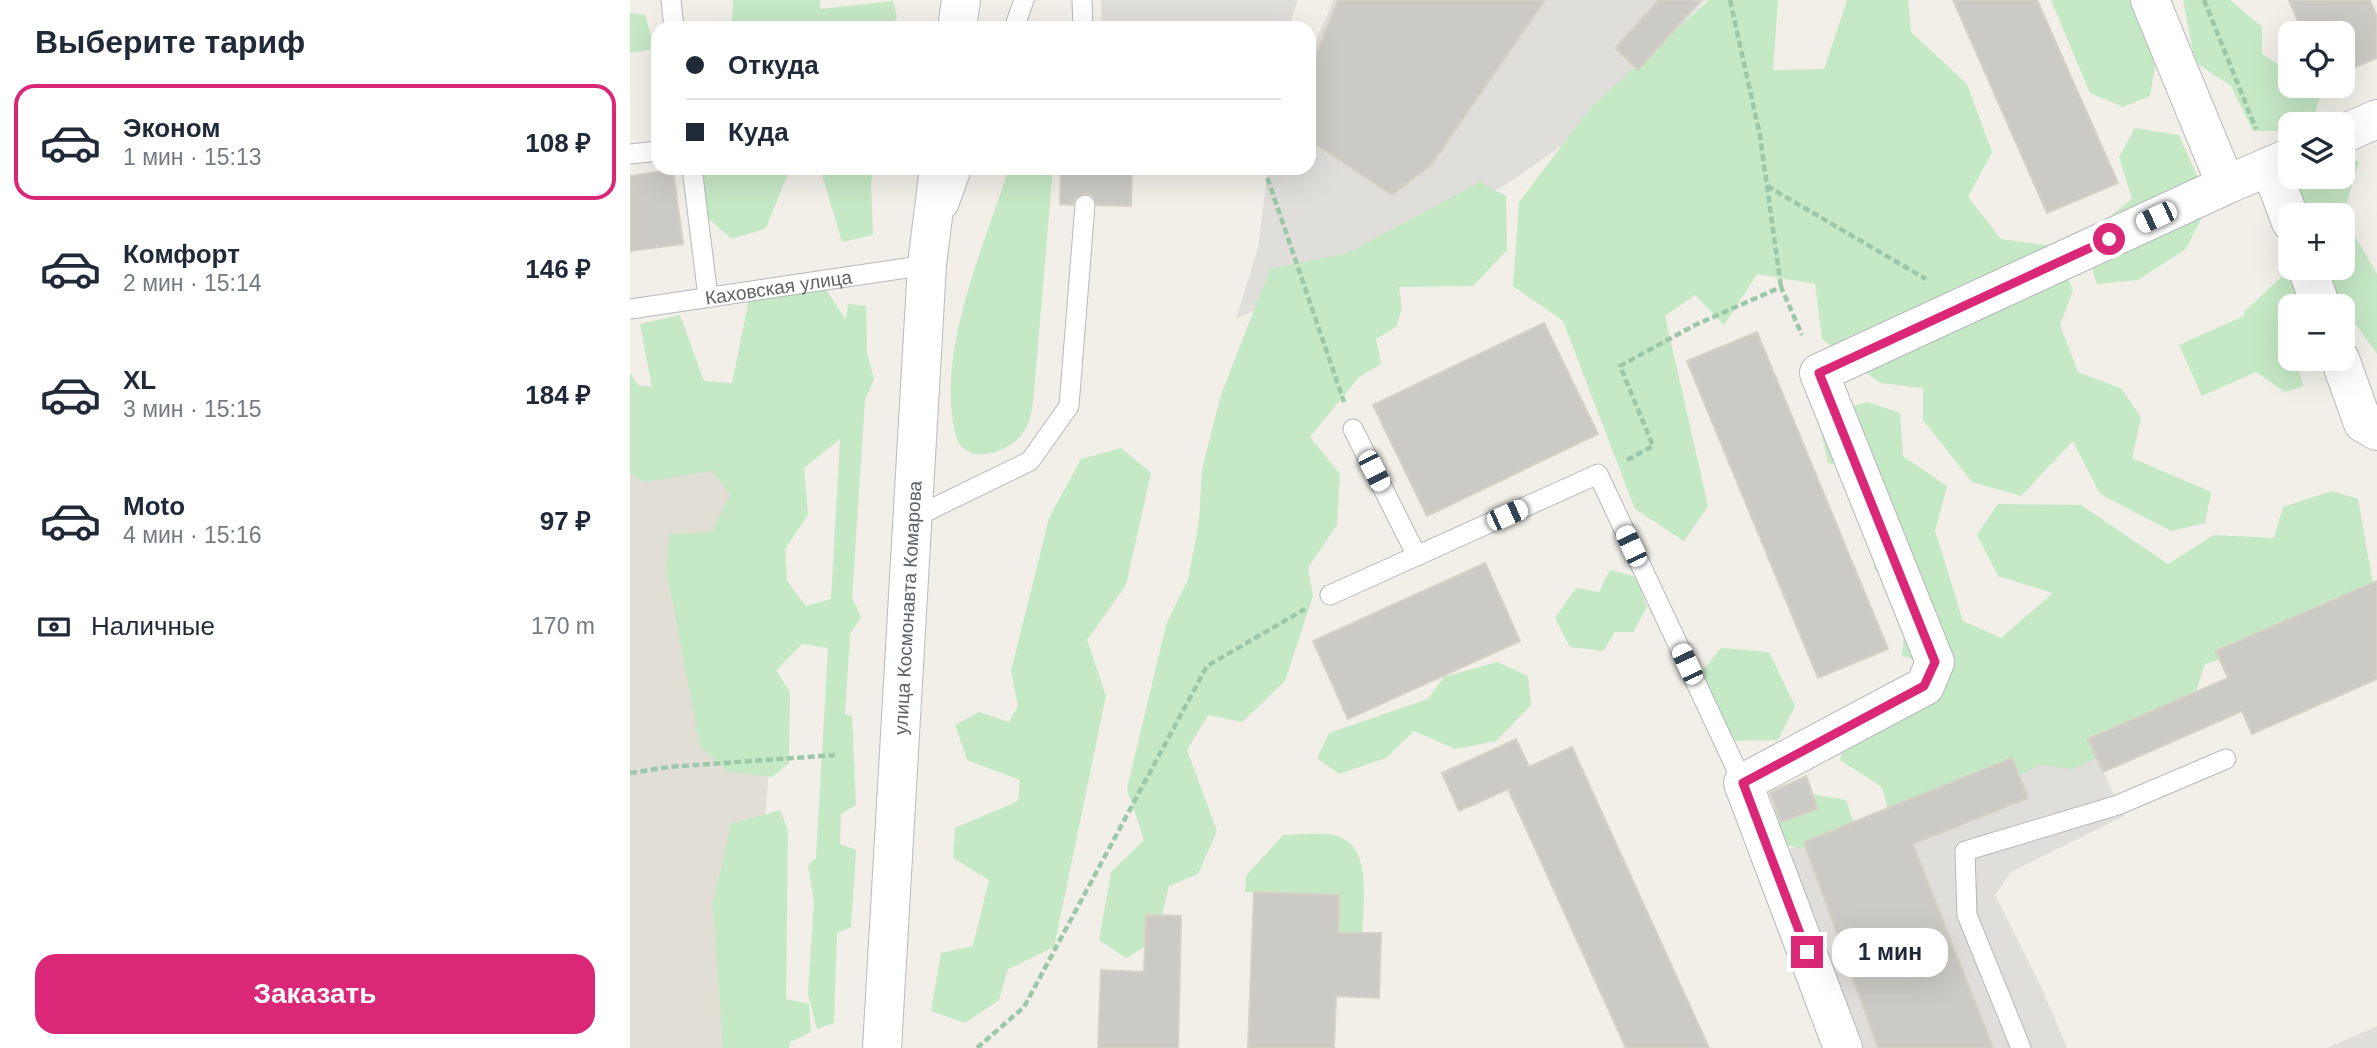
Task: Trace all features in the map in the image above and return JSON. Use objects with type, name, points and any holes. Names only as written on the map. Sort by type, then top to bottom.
[{"type":"street","points":[[958,21],[961,0]]},
{"type":"street","points":[[2150,0],[2226,185]]},
{"type":"street","points":[[2355,129],[2377,119]]},
{"type":"street","points":[[1843,1048],[1743,783],[1924,686],[1935,662],[1819,373],[2278,162]]},
{"type":"street","name":"улица Космонавта Комарова","points":[[882,1048],[927,265],[938,175]]},
{"type":"street","points":[[2344,371],[2364,423],[2377,430]]},
{"type":"lane","points":[[671,0],[673,21]]},
{"type":"lane","points":[[1016,21],[1024,0]]},
{"type":"lane","points":[[1082,0],[1083,21]]},
{"type":"lane","points":[[630,154],[651,152]]},
{"type":"lane","points":[[693,175],[708,297]]},
{"type":"lane","points":[[927,265],[959,175]]},
{"type":"lane","points":[[911,519],[1030,461],[1069,406],[1085,205]]},
{"type":"lane","name":"Каховская улица","points":[[630,309],[927,265]]},
{"type":"lane","points":[[1353,429],[1417,556]]},
{"type":"lane","points":[[1330,595],[1598,474],[1743,783]]},
{"type":"lane","points":[[2021,1048],[1966,915],[1965,851],[2118,804],[2226,759]]},
{"type":"path","points":[[1730,0],[1760,136],[1781,288],[1819,373]]},
{"type":"path","points":[[2204,0],[2278,155]]},
{"type":"path","points":[[1266,175],[1353,429]]},
{"type":"path","points":[[1767,186],[1970,304]]},
{"type":"path","points":[[1598,474],[1653,446],[1620,366],[1695,324],[1781,288]]},
{"type":"path","points":[[977,1048],[1024,1007],[1207,666],[1330,595]]},
{"type":"path","points":[[630,773],[706,763],[835,755]]},
{"type":"shaded area","points":[[1101,0],[1298,0],[1290,21],[1102,21]]},
{"type":"shaded area","points":[[1333,0],[1705,0],[1584,130],[1504,186],[1236,319],[1258,248],[1267,175],[1316,175],[1316,41]]},
{"type":"shaded area","points":[[794,392],[750,1048],[630,1048],[630,414]]},
{"type":"shaded area","points":[[2088,739],[2124,816],[2011,872],[1995,895],[2043,991],[2067,1048],[1861,1048],[1785,851],[1972,774]]},
{"type":"shaded area","points":[[2377,1026],[2377,1048],[2327,1048]]},
{"type":"green space","points":[[733,0],[820,0],[820,9],[893,1],[897,17],[895,21],[732,21]]},
{"type":"green space","points":[[1709,0],[1778,0],[1773,70],[1824,69],[1847,0],[1908,0],[1911,32],[1967,84],[1992,152],[1968,197],[2001,239],[2053,246],[2073,290],[2060,325],[2078,372],[2122,389],[2141,418],[2132,458],[2211,492],[2205,523],[2171,531],[2100,494],[2073,441],[2021,496],[1972,482],[1923,420],[1923,388],[1880,383],[1822,339],[1815,284],[1757,274],[1724,325],[1695,295],[1665,316],[1708,506],[1684,541],[1635,509],[1563,321],[1513,286],[1519,202],[1591,107]]},
{"type":"green space","points":[[2051,0],[2133,0],[2158,51],[2150,96],[2123,107],[2090,93]]},
{"type":"green space","points":[[2183,0],[2230,0],[2262,27],[2262,54],[2278,64],[2278,98],[2320,98],[2316,112],[2278,112],[2278,131],[2253,131],[2231,86],[2195,62]]},
{"type":"green space","points":[[630,13],[645,15],[651,35],[651,50],[630,53]]},
{"type":"green space","points":[[2135,128],[2179,135],[2209,203],[2186,249],[2138,280],[2097,284],[2083,237],[2132,199],[2119,157]]},
{"type":"green space","points":[[693,175],[787,175],[766,228],[732,239],[685,198]]},
{"type":"green space","points":[[822,175],[873,175],[873,235],[842,242]]},
{"type":"green space","points":[[1007,175],[1052,175],[1030,418],[1023,433],[1016,440],[1007,447],[986,454],[967,451],[960,444],[955,433],[951,401],[957,334],[976,265]]},
{"type":"green space","points":[[1480,182],[1506,196],[1507,250],[1473,286],[1399,287],[1402,307],[1396,327],[1376,339],[1381,364],[1359,377],[1310,437],[1340,474],[1337,525],[1308,568],[1313,596],[1285,681],[1242,722],[1208,715],[1187,750],[1217,831],[1198,874],[1169,886],[1156,940],[1126,958],[1099,940],[1111,872],[1144,840],[1127,789],[1166,625],[1188,579],[1199,522],[1202,470],[1221,395],[1270,269],[1348,253]]},
{"type":"green space","points":[[2293,189],[2351,189],[2347,203],[2290,203],[2288,199]]},
{"type":"green space","points":[[2355,236],[2377,274],[2377,354],[2355,323],[2355,294],[2278,294],[2278,371],[2299,371],[2303,386],[2285,392],[2256,372],[2202,396],[2179,345],[2244,316],[2244,312],[2278,280],[2355,280]]},
{"type":"green space","points":[[823,285],[846,320],[848,304],[866,306],[867,353],[874,379],[865,400],[852,598],[861,617],[850,634],[845,714],[852,716],[856,805],[841,814],[840,844],[856,850],[851,927],[837,933],[834,1023],[817,1029],[808,994],[814,900],[808,865],[816,858],[828,648],[802,644],[776,670],[790,692],[789,763],[772,777],[727,771],[700,746],[666,568],[670,534],[712,532],[730,495],[712,471],[644,482],[630,473],[630,373],[638,385],[652,387],[640,324],[680,315],[704,381],[732,383],[749,299]],"holes":[[[840,439],[831,599],[806,606],[787,581],[785,549],[808,515],[804,468]]]},
{"type":"green space","points":[[1868,402],[1900,413],[1903,456],[1947,486],[1935,531],[1963,621],[2001,638],[2053,593],[1998,576],[1977,535],[1998,504],[2081,505],[2168,564],[2214,535],[2274,538],[2283,507],[2332,491],[2358,499],[2377,606],[2377,680],[2367,668],[2361,615],[2205,664],[2189,711],[2074,769],[2038,765],[1927,830],[1892,823],[1882,787],[1840,760],[1852,703],[1942,694],[1946,668],[1902,656],[1907,605],[1874,568],[1873,469],[1828,463],[1817,415]]},
{"type":"green space","points":[[1121,448],[1151,473],[1126,585],[1087,640],[1106,696],[1054,947],[1008,969],[999,1000],[965,1023],[931,1011],[941,953],[973,946],[989,880],[953,858],[955,828],[1018,801],[1020,780],[967,760],[955,725],[979,712],[1009,722],[1018,706],[1011,671],[1049,518],[1081,459]]},
{"type":"green space","points":[[1610,570],[1636,577],[1647,607],[1633,632],[1615,632],[1603,651],[1570,647],[1555,618],[1576,588],[1599,592]]},
{"type":"green space","points":[[1721,648],[1769,652],[1795,706],[1778,740],[1731,741],[1691,685]]},
{"type":"green space","points":[[1497,662],[1528,676],[1531,705],[1496,741],[1455,749],[1414,731],[1386,758],[1339,774],[1317,758],[1329,733],[1428,699],[1444,677]]},
{"type":"green space","points":[[1800,792],[1846,800],[1863,850],[1855,856],[1783,845],[1768,814]]},
{"type":"green space","points":[[780,810],[788,830],[786,999],[809,1004],[811,1032],[790,1042],[789,1048],[723,1048],[713,903],[731,824]]},
{"type":"green space","points":[[1283,835],[1336,836],[1352,845],[1362,867],[1364,881],[1362,933],[1338,932],[1339,895],[1245,892],[1246,876]]},
{"type":"building","points":[[1338,0],[1545,0],[1431,165],[1392,195],[1316,145],[1316,55]]},
{"type":"building","points":[[1659,0],[1701,0],[1638,70],[1615,48]]},
{"type":"building","points":[[1953,0],[2037,0],[2118,183],[2047,213]]},
{"type":"building","points":[[2289,0],[2370,0],[2377,17],[2377,58],[2355,67],[2355,21],[2298,21]]},
{"type":"building","points":[[651,173],[674,175],[683,244],[630,251],[630,176]]},
{"type":"building","points":[[1061,175],[1132,175],[1131,206],[1097,205],[1092,195],[1085,193],[1075,198],[1073,205],[1060,204]]},
{"type":"building","points":[[1544,323],[1598,434],[1427,516],[1373,405]]},
{"type":"building","points":[[1757,332],[1888,649],[1818,678],[1687,361]]},
{"type":"building","points":[[1485,563],[1520,641],[1348,719],[1313,641]]},
{"type":"building","points":[[2377,581],[2377,679],[2252,734],[2242,711],[2103,772],[2088,739],[2228,678],[2216,651]]},
{"type":"building","points":[[1516,739],[1529,767],[1572,747],[1709,1048],[1626,1048],[1508,789],[1459,811],[1442,773]]},
{"type":"building","points":[[2012,758],[2028,798],[1913,844],[1993,1048],[1878,1048],[1804,842]]},
{"type":"building","points":[[1806,776],[1818,809],[1781,822],[1770,793]]},
{"type":"building","points":[[1254,892],[1339,895],[1338,933],[1381,933],[1379,998],[1336,996],[1334,1048],[1248,1048]]},
{"type":"building","points":[[1146,915],[1181,916],[1178,1048],[1098,1048],[1101,970],[1144,972]]},
{"type":"route","points":[[1807,952],[1743,783],[1924,686],[1935,662],[1819,373],[2109,239]]}]
